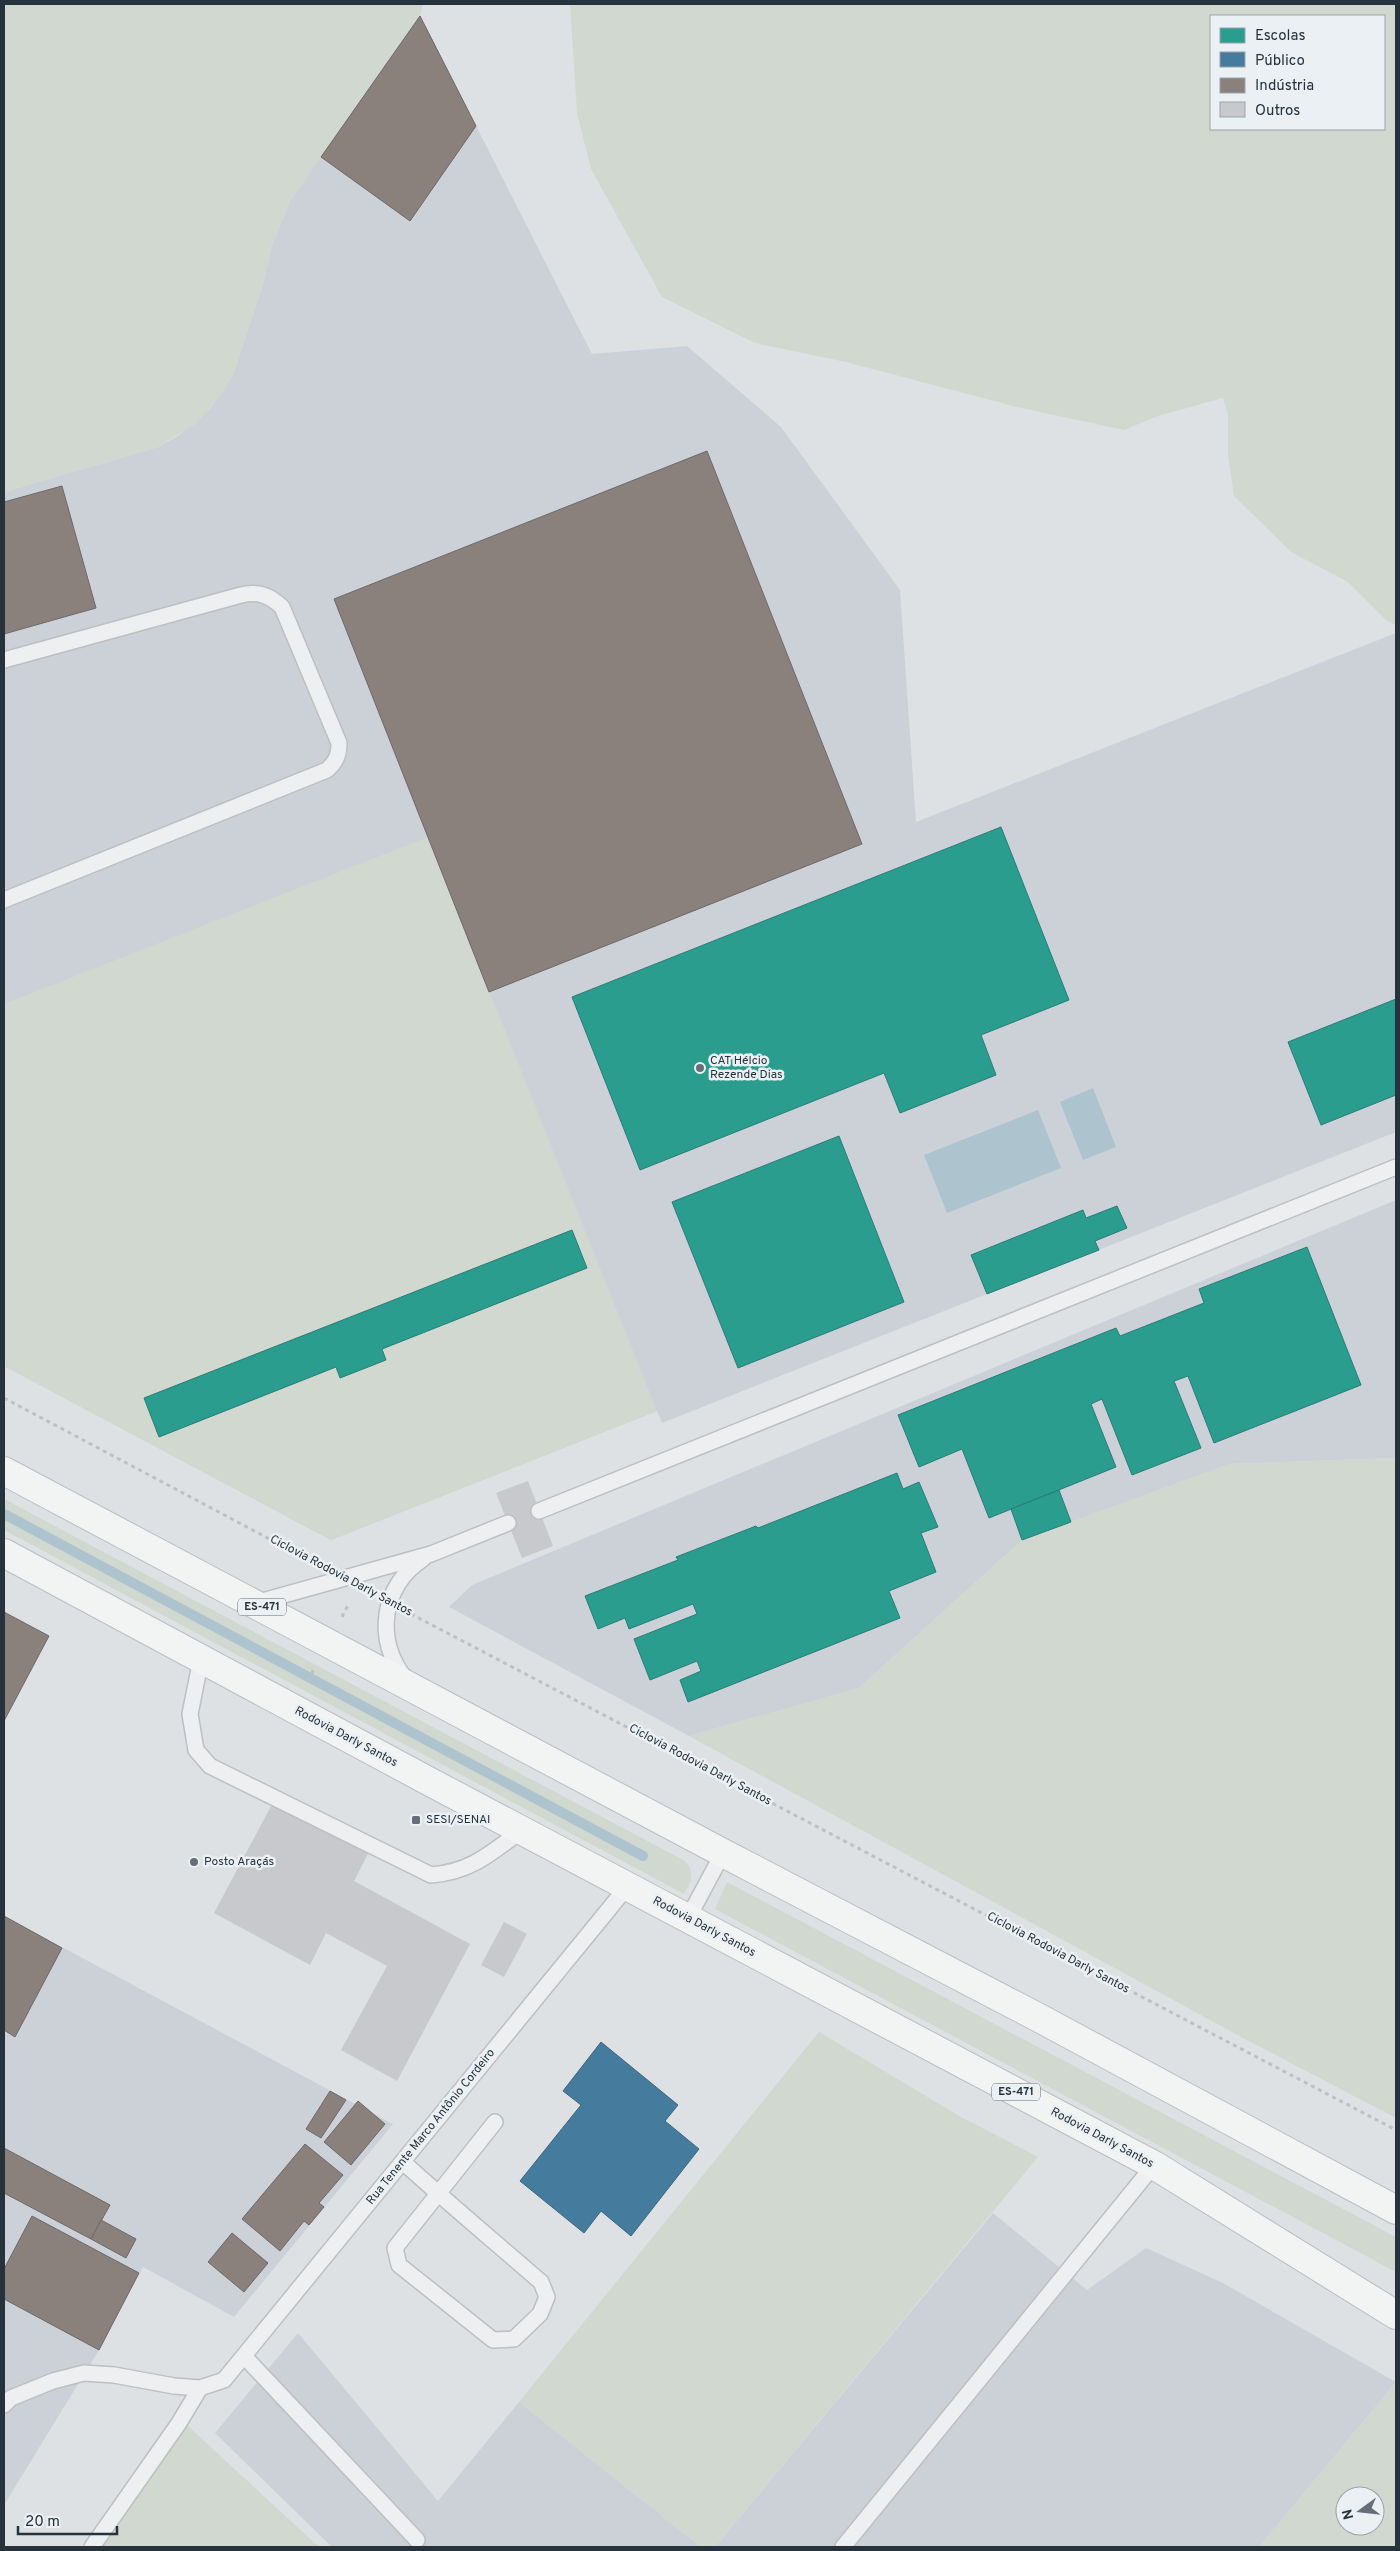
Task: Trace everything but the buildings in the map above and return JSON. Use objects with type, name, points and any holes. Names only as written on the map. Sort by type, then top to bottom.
[{"type":"main road","name":"ES-471","points":[[4,1471],[416,1688],[723,1853],[1043,2020],[1396,2210]]},
{"type":"main road","name":"Rodovia Darly Santos","points":[[4,1553],[627,1887],[1154,2165],[1396,2315]]},
{"type":"lane","points":[[4,660],[241,595],[253,593],[265,595],[282,607],[339,743],[339,754],[327,770],[4,900]]},
{"type":"lane","points":[[539,1511],[1396,1167]]},
{"type":"lane","points":[[255,1604],[431,1554],[508,1523]]},
{"type":"lane","points":[[416,1688],[403,1677],[394,1662],[388,1647],[385,1631],[392,1594],[402,1578],[415,1564],[431,1554]]},
{"type":"lane","points":[[201,1659],[190,1714],[196,1750],[210,1766],[431,1875],[452,1873],[476,1864],[522,1830]]},
{"type":"lane","points":[[688,1918],[723,1853]]},
{"type":"lane","name":"Rua Tenente Marco Antônio Cordeiro","points":[[200,2388],[224,2380],[627,1887]]},
{"type":"lane","points":[[403,2162],[438,2193],[540,2282],[547,2297],[540,2314],[514,2339],[493,2340],[399,2265],[395,2248],[438,2193],[495,2122]]},
{"type":"lane","points":[[843,2547],[1154,2165]]},
{"type":"lane","points":[[240,2361],[417,2540]]},
{"type":"lane","points":[[4,2405],[11,2398],[53,2381],[84,2374],[114,2375],[174,2386],[200,2388],[180,2423],[92,2547]]},
{"type":"path","name":"Ciclovia Rodovia Darly Santos","points":[[4,1398],[344,1578]]},
{"type":"path","name":"Ciclovia Rodovia Darly Santos","points":[[390,1602],[1396,2130]]},
{"type":"path","points":[[307,1682],[317,1665]]},
{"type":"shaded area","points":[[4,4],[423,4],[420,16],[290,201],[272,246],[262,287],[233,375],[223,393],[197,423],[158,447],[4,492]]},
{"type":"shaded area","points":[[570,4],[1396,4],[1396,625],[1387,621],[1348,582],[1291,552],[1234,496],[1228,456],[1228,415],[1223,398],[1158,416],[1124,430],[1017,407],[846,362],[755,343],[662,297],[591,169],[577,113]]},
{"type":"shaded area","points":[[420,16],[592,354],[687,346],[781,427],[900,590],[916,822],[1396,633],[1396,1132],[662,1423],[657,1411],[331,1540],[4,1366],[4,492],[158,447],[178,436],[210,409],[233,375],[262,287],[272,246],[290,201]]},
{"type":"shaded area","points":[[428,837],[657,1411],[331,1540],[4,1366],[4,1004]]},
{"type":"shaded area","points":[[1396,1200],[1396,1458],[1230,1464],[1022,1540],[859,1688],[689,1736],[449,1607],[472,1585]]},
{"type":"shaded area","points":[[1396,1458],[1396,2118],[1243,2038],[689,1736],[859,1688],[1022,1540],[1230,1464]]},
{"type":"shaded area","points":[[4,1499],[685,1861],[690,1869],[691,1877],[684,1894],[4,1530]]},
{"type":"shaded area","points":[[727,1882],[1396,2237],[1396,2272],[715,1909]]},
{"type":"shaded area","points":[[4,1916],[393,2124],[234,2317],[143,2267],[99,2350],[4,2505]]},
{"type":"shaded area","points":[[819,2032],[961,2117],[1038,2157],[715,2547],[701,2547],[519,2402]]},
{"type":"shaded area","points":[[993,2213],[1087,2290],[1146,2248],[1223,2283],[1396,2382],[1259,2547],[715,2547]]},
{"type":"shaded area","points":[[298,2333],[438,2501],[519,2402],[701,2547],[332,2547],[215,2433]]},
{"type":"shaded area","points":[[1396,2382],[1396,2547],[1259,2547]]},
{"type":"shaded area","points":[[175,2414],[319,2547],[93,2547]]},
{"type":"water","points":[[1093,1088],[1116,1147],[1083,1160],[1060,1102]]},
{"type":"water","points":[[1038,1110],[1061,1168],[947,1213],[924,1155]]},
{"type":"waterway","points":[[4,1514],[643,1856]]},
{"type":"place","name":"CAT Hélcio Rezende Dias","points":[[700,1068]]},
{"type":"place","name":"SESI/SENAI","points":[[416,1820]]},
{"type":"place","name":"Posto Araçás","points":[[194,1862]]}]
